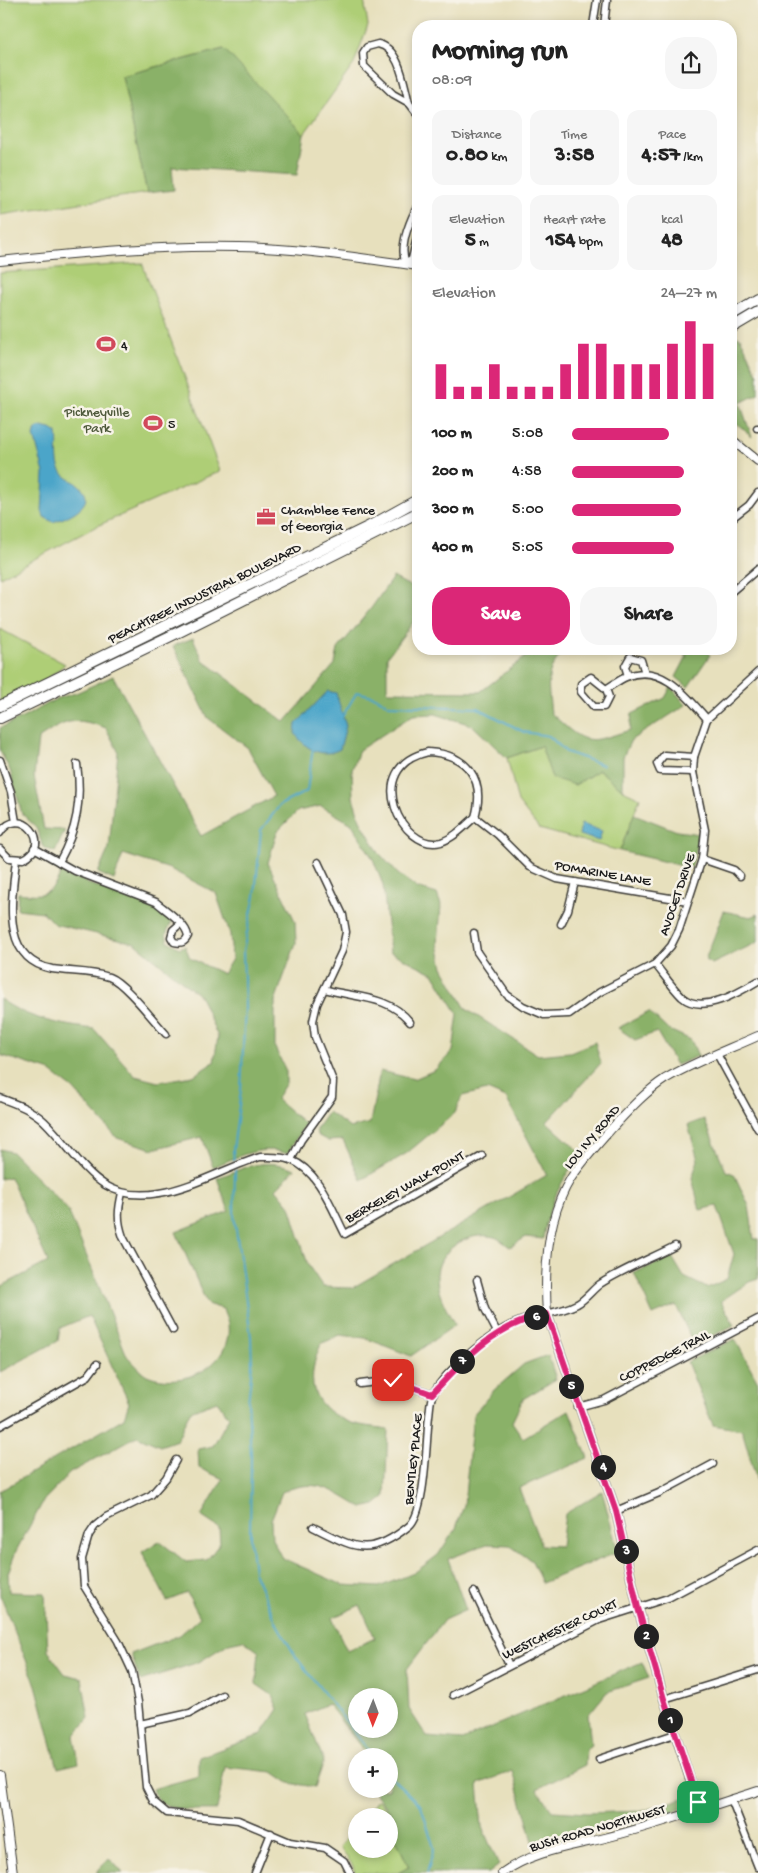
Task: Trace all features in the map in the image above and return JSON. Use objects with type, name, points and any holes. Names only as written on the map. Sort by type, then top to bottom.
[{"type":"highway","points":[[737,312],[758,299]]},
{"type":"highway","points":[[737,324],[758,312]]},
{"type":"highway","name":"PEACHTREE INDUSTRIAL BOULEVARD","points":[[0,706],[370,526],[412,503]]},
{"type":"highway","name":"PEACHTREE INDUSTRIAL BOULEVARD","points":[[0,718],[181,632],[412,516]]},
{"type":"street","points":[[594,20],[597,0]]},
{"type":"street","points":[[605,20],[607,0]]},
{"type":"street","points":[[409,103],[393,94],[368,72],[363,62],[363,53],[367,47],[378,44],[390,50],[412,107]]},
{"type":"street","points":[[406,264],[402,256],[412,219]]},
{"type":"street","points":[[0,261],[104,252],[202,247],[274,249],[412,265]]},
{"type":"street","points":[[406,264],[412,259]]},
{"type":"street","points":[[737,444],[758,462]]},
{"type":"street","points":[[737,514],[749,505],[758,493]]},
{"type":"street","points":[[749,505],[758,505]]},
{"type":"street","points":[[737,587],[758,569]]},
{"type":"street","points":[[628,676],[625,666],[630,657],[641,660],[645,673]]},
{"type":"street","name":"AVOCET DRIVE","points":[[474,933],[477,952],[507,995],[523,1006],[544,1015],[569,1014],[600,992],[655,964],[676,938],[702,859],[705,830],[693,772],[694,757],[707,719],[758,672]]},
{"type":"street","points":[[606,689],[628,676],[645,673],[668,680],[686,695],[707,719]]},
{"type":"street","points":[[591,677],[606,689],[609,697],[608,703],[600,708],[594,707],[581,692],[580,687],[584,680],[591,677]]},
{"type":"street","points":[[437,752],[454,757],[468,768],[476,781],[478,804],[475,816],[446,839],[434,843],[421,841],[412,834],[400,816],[392,795],[394,776],[406,761],[421,754],[437,752]]},
{"type":"street","points":[[693,772],[660,771],[658,764],[664,754],[694,757]]},
{"type":"street","points":[[0,760],[1,771],[10,792],[16,822]]},
{"type":"street","points":[[59,862],[76,826],[79,807],[77,764]]},
{"type":"street","name":"POMARINE LANE","points":[[475,816],[498,835],[530,868],[557,879],[688,901]]},
{"type":"street","points":[[0,833],[7,825],[16,822],[24,823],[33,830],[36,841],[34,848],[28,856],[16,860],[6,856],[0,849]]},
{"type":"street","points":[[34,848],[83,875],[156,902],[180,924]]},
{"type":"street","points":[[702,859],[734,870],[740,876]]},
{"type":"street","points":[[16,860],[10,921],[12,935],[20,952],[35,963],[50,968],[110,977],[122,984],[166,1034]]},
{"type":"street","points":[[0,1098],[24,1107],[43,1120],[87,1172],[106,1186],[122,1193],[142,1196],[162,1193],[260,1156],[278,1156],[292,1160],[301,1140],[332,1097],[333,1081],[316,1037],[313,1021],[317,1004],[342,951],[346,932],[343,915],[318,862]]},
{"type":"street","points":[[561,924],[568,910],[576,882]]},
{"type":"street","points":[[655,964],[684,998],[699,1004],[715,1002],[758,981]]},
{"type":"street","points":[[324,989],[390,1004],[403,1013],[410,1022]]},
{"type":"street","name":"LOU IVY ROAD","points":[[700,1810],[664,1699],[638,1608],[616,1511],[603,1467],[578,1407],[547,1314],[545,1290],[549,1248],[555,1215],[571,1179],[589,1154],[647,1093],[665,1080],[758,1036]]},
{"type":"street","points":[[717,1054],[758,1130]]},
{"type":"street","name":"BERKELEY WALK POINT","points":[[292,1160],[314,1179],[345,1234],[482,1156]]},
{"type":"street","points":[[122,1193],[117,1212],[123,1237],[173,1330]]},
{"type":"street","points":[[360,1384],[393,1380],[432,1394],[466,1357],[497,1332],[517,1322],[579,1303],[600,1284],[675,1246]]},
{"type":"street","points":[[477,1280],[485,1309],[497,1332]]},
{"type":"street","name":"COPPEDGE TRAIL","points":[[578,1407],[604,1400],[758,1319]]},
{"type":"street","points":[[0,1426],[88,1376],[97,1364]]},
{"type":"street","name":"BENTLEY PLACE","points":[[313,1527],[352,1546],[363,1548],[389,1538],[410,1525],[418,1513],[422,1496],[432,1394]]},
{"type":"street","points":[[176,1460],[166,1478],[150,1495],[94,1526],[89,1535],[82,1559],[84,1586],[118,1640],[132,1671],[140,1724],[146,1787],[159,1808],[176,1814],[238,1820],[290,1842],[331,1851],[344,1861],[350,1873]]},
{"type":"street","points":[[616,1511],[659,1493],[713,1464]]},
{"type":"street","name":"WESTCHESTER COURT","points":[[453,1696],[509,1665],[599,1620],[668,1598],[758,1550]]},
{"type":"street","points":[[474,1592],[509,1665]]},
{"type":"street","points":[[664,1699],[758,1670]]},
{"type":"street","points":[[140,1724],[190,1713],[222,1695]]},
{"type":"street","points":[[599,1758],[675,1734]]},
{"type":"street","points":[[0,1775],[13,1873]]},
{"type":"street","name":"BUSH ROAD NORTHWEST","points":[[502,1873],[551,1850],[606,1838],[758,1791]]},
{"type":"street","points":[[731,1799],[758,1867]]},
{"type":"street","points":[[255,1873],[271,1833]]},
{"type":"green space","points":[[0,0],[364,0],[368,25],[354,64],[304,134],[223,49],[122,76],[147,193],[0,215]]},
{"type":"green space","points":[[224,49],[304,134],[297,175],[172,167],[174,190],[147,193],[122,76]]},
{"type":"green space","name":"Pickneyville Park","points":[[142,263],[220,471],[97,526],[0,577],[0,273]]},
{"type":"green space","points":[[737,336],[740,337],[758,375],[758,394],[740,403],[752,437],[737,423]]},
{"type":"green space","points":[[393,577],[412,587],[412,624],[387,657],[387,691],[480,692],[528,655],[561,655],[551,669],[549,676],[551,713],[580,737],[587,739],[604,738],[630,730],[632,714],[665,698],[671,687],[686,705],[631,740],[623,757],[623,790],[599,770],[575,785],[552,778],[541,746],[507,758],[472,725],[435,714],[413,715],[359,750],[352,770],[353,797],[360,820],[379,853],[398,874],[417,888],[437,894],[441,905],[438,944],[443,967],[466,1009],[538,1055],[570,1052],[595,1042],[601,1063],[547,1122],[581,1153],[556,1194],[548,1216],[543,1239],[526,1237],[510,1247],[494,1237],[484,1236],[464,1240],[455,1245],[442,1260],[438,1269],[437,1279],[441,1297],[455,1325],[411,1356],[365,1338],[340,1335],[321,1344],[313,1368],[313,1379],[314,1389],[324,1407],[351,1423],[388,1429],[385,1497],[375,1505],[362,1508],[333,1491],[324,1488],[305,1486],[295,1488],[282,1492],[271,1520],[272,1539],[282,1558],[343,1585],[379,1587],[414,1573],[438,1555],[456,1528],[464,1505],[473,1415],[494,1390],[524,1364],[548,1355],[556,1379],[523,1399],[512,1422],[523,1438],[569,1410],[588,1458],[519,1488],[541,1545],[561,1546],[565,1514],[602,1491],[618,1552],[542,1583],[532,1561],[509,1545],[487,1544],[448,1559],[466,1610],[444,1620],[407,1669],[409,1709],[427,1737],[462,1740],[642,1662],[649,1678],[607,1692],[588,1715],[591,1745],[586,1749],[585,1765],[537,1789],[552,1811],[587,1813],[642,1811],[687,1797],[687,1807],[643,1821],[535,1848],[513,1771],[478,1784],[482,1827],[499,1865],[489,1873],[398,1873],[409,1867],[398,1844],[398,1808],[387,1808],[379,1798],[398,1798],[398,1748],[362,1748],[354,1738],[398,1738],[398,1688],[348,1688],[348,1730],[328,1704],[305,1714],[324,1761],[315,1787],[289,1783],[273,1772],[225,1767],[217,1810],[189,1810],[171,1807],[163,1803],[152,1789],[199,1776],[199,1757],[261,1735],[278,1709],[272,1695],[256,1684],[259,1652],[243,1640],[229,1643],[199,1662],[140,1681],[131,1654],[180,1635],[200,1617],[187,1593],[167,1601],[142,1552],[159,1541],[186,1562],[207,1560],[220,1543],[219,1528],[201,1516],[223,1479],[199,1468],[198,1449],[213,1446],[229,1417],[217,1401],[190,1411],[177,1440],[160,1446],[137,1436],[70,1473],[44,1500],[16,1551],[8,1573],[9,1592],[45,1593],[48,1651],[65,1674],[82,1678],[89,1718],[74,1736],[79,1763],[58,1768],[36,1685],[0,1595],[0,1491],[124,1418],[129,1403],[89,1316],[60,1328],[58,1341],[0,1372],[0,1287],[48,1262],[10,1177],[0,1179],[0,1149],[12,1152],[68,1210],[127,1356],[144,1373],[161,1379],[189,1377],[202,1371],[214,1363],[222,1352],[227,1339],[228,1324],[223,1309],[207,1304],[176,1232],[229,1211],[217,1178],[255,1165],[284,1165],[295,1169],[276,1189],[290,1206],[308,1265],[323,1287],[352,1288],[547,1175],[506,1098],[487,1090],[462,1096],[455,1113],[407,1153],[361,1180],[343,1140],[328,1141],[317,1135],[316,1129],[328,1112],[350,1128],[370,1123],[380,1071],[414,1079],[435,1070],[453,1051],[458,1014],[433,973],[390,952],[383,885],[373,859],[352,824],[321,806],[298,811],[277,832],[268,863],[295,921],[296,943],[275,1001],[275,1048],[286,1071],[286,1083],[276,1099],[305,1124],[289,1151],[285,1153],[267,1150],[257,1151],[213,1167],[202,1137],[153,1149],[117,1138],[73,1089],[48,1070],[0,1055],[0,999],[22,1012],[45,1020],[94,1029],[135,1076],[158,1082],[193,1076],[214,1062],[218,1037],[200,996],[135,943],[54,924],[43,912],[17,909],[18,893],[41,894],[46,892],[55,885],[62,870],[89,884],[151,903],[172,921],[166,934],[168,941],[179,948],[185,946],[190,958],[223,974],[232,959],[230,934],[216,893],[170,869],[123,854],[114,880],[98,873],[109,848],[118,751],[106,728],[85,722],[70,722],[63,724],[38,739],[34,776],[44,829],[65,830],[55,852],[43,847],[36,827],[22,814],[10,770],[0,751],[0,728],[58,698],[76,693],[113,676],[201,836],[274,796],[248,748],[208,718],[173,646],[193,638],[203,660],[285,722],[335,664],[338,649],[372,607]],"holes":[[[360,1605],[375,1638],[347,1651],[332,1618]]]},
{"type":"green space","points":[[0,629],[65,664],[12,709],[0,714]]},
{"type":"green space","points":[[685,655],[710,655],[688,687],[676,677],[687,656]]},
{"type":"green space","points":[[541,746],[575,785],[599,770],[623,790],[640,798],[620,851],[539,829],[518,802],[507,758]]},
{"type":"green space","points":[[634,814],[677,831],[700,834],[691,868],[620,851]]},
{"type":"green space","points":[[724,911],[751,917],[758,914],[758,942],[712,964],[705,960]]},
{"type":"green space","points":[[649,1012],[667,1029],[691,1040],[698,1056],[676,1065],[657,1032],[635,1040],[618,1028]]},
{"type":"green space","points":[[704,1119],[726,1171],[734,1174],[749,1206],[754,1239],[758,1239],[758,1279],[749,1282],[721,1301],[734,1325],[694,1345],[676,1305],[653,1315],[634,1273],[672,1257],[684,1277],[707,1288],[727,1279],[734,1254],[717,1206],[700,1210],[692,1178],[698,1160],[688,1125]]},
{"type":"green space","points":[[735,1339],[758,1382],[758,1485],[742,1430],[713,1425],[687,1362]]},
{"type":"green space","points":[[378,1799],[386,1808],[371,1808]]},
{"type":"green space","points":[[348,1836],[348,1858],[398,1858],[398,1844],[409,1867],[398,1873],[355,1873],[352,1864],[339,1847]]},
{"type":"green space","points":[[109,1858],[123,1873],[96,1873]]},
{"type":"water","points":[[42,427],[57,433],[59,467],[63,474],[80,486],[86,494],[86,500],[78,510],[53,522],[44,517],[42,511],[44,473],[34,436],[36,429]]},
{"type":"water","points":[[328,691],[336,693],[346,726],[340,749],[333,752],[320,753],[309,748],[299,739],[295,733],[296,724]]},
{"type":"water","points":[[581,824],[602,831],[599,841],[579,835]]},
{"type":"waterway","points":[[342,717],[357,692],[376,697],[389,705],[478,708],[524,732],[549,736],[566,752],[603,765]]},
{"type":"waterway","points":[[234,1160],[233,1150],[241,1090],[245,1007],[243,951],[255,896],[261,830],[280,805],[307,791],[313,747]]},
{"type":"waterway","points":[[235,1170],[234,1215],[251,1337],[252,1365],[248,1403],[251,1456],[250,1538],[254,1572],[278,1626],[296,1657],[367,1748]]},
{"type":"waterway","points":[[398,1784],[421,1806],[434,1848],[427,1873]]},
{"type":"place","name":"4","points":[[106,344]]},
{"type":"place","name":"5","points":[[153,423]]},
{"type":"place","name":"Chamblee Fence of Georgia","points":[[266,517]]},
{"type":"route","points":[[393,1380],[432,1394],[466,1357],[497,1332],[517,1322],[547,1314],[578,1407],[603,1467],[616,1511],[638,1608],[664,1699],[698,1802]]}]
